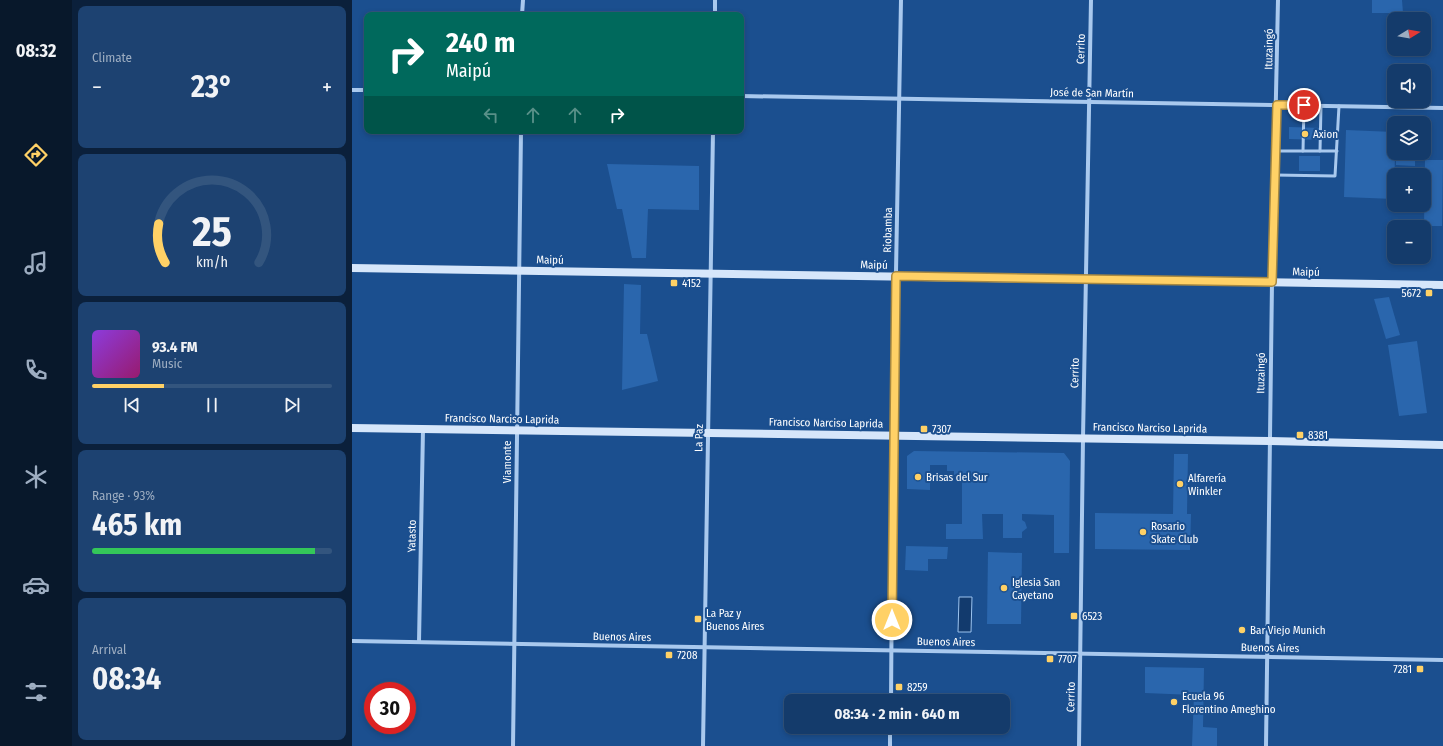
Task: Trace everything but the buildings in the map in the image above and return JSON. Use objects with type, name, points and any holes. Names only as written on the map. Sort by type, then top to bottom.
[{"type":"main road","name":"Maipú","points":[[352,268],[1443,285]]},
{"type":"main road","name":"Francisco Narciso Laprida","points":[[352,428],[893,435],[1443,445]]},
{"type":"street","points":[[522,12],[523,0]]},
{"type":"street","points":[[715,0],[715,12]]},
{"type":"street","name":"Riobamba","points":[[891,694],[893,435],[901,0]]},
{"type":"street","name":"Cerrito","points":[[1079,746],[1091,0]]},
{"type":"street","name":"Ituzaingó","points":[[1266,746],[1269,441],[1278,0]]},
{"type":"street","points":[[352,90],[364,90]]},
{"type":"street","name":"José de San Martín","points":[[744,96],[1443,108]]},
{"type":"street","name":"Viamonte","points":[[513,746],[520,134]]},
{"type":"street","name":"La Paz","points":[[703,746],[713,134]]},
{"type":"street","name":"Yatasto","points":[[419,642],[423,429]]},
{"type":"street","name":"Buenos Aires","points":[[352,641],[1443,660]]},
{"type":"street","points":[[890,734],[890,746]]},
{"type":"lane","points":[[1303,151],[1304,105]]},
{"type":"lane","points":[[1320,151],[1321,106]]},
{"type":"lane","points":[[1275,174],[1335,176],[1339,106]]},
{"type":"lane","points":[[1276,151],[1336,151]]},
{"type":"water","points":[[959,597],[972,597],[971,632],[958,632]]},
{"type":"place","name":"Axion","points":[[1305,134]]},
{"type":"place","name":"4152","points":[[674,283]]},
{"type":"place","name":"5672","points":[[1429,293]]},
{"type":"place","name":"7307","points":[[924,429]]},
{"type":"place","name":"8381","points":[[1300,435]]},
{"type":"place","name":"Brisas del Sur","points":[[918,477]]},
{"type":"place","name":"Alfarería Winkler","points":[[1180,484]]},
{"type":"place","name":"Rosario Skate Club","points":[[1143,532]]},
{"type":"place","name":"Iglesia San Cayetano","points":[[1004,588]]},
{"type":"place","name":"6523","points":[[1074,616]]},
{"type":"place","name":"La Paz y Buenos Aires","points":[[698,619]]},
{"type":"place","name":"Bar Viejo Munich","points":[[1242,630]]},
{"type":"place","name":"7208","points":[[669,655]]},
{"type":"place","name":"7707","points":[[1050,659]]},
{"type":"place","name":"7281","points":[[1420,669]]},
{"type":"place","name":"8259","points":[[899,687]]},
{"type":"place","name":"Ecuela 96 Florentino Ameghino","points":[[1174,702]]},
{"type":"route","points":[[892,620],[896,276],[1272,282],[1277,105],[1304,105]]}]
